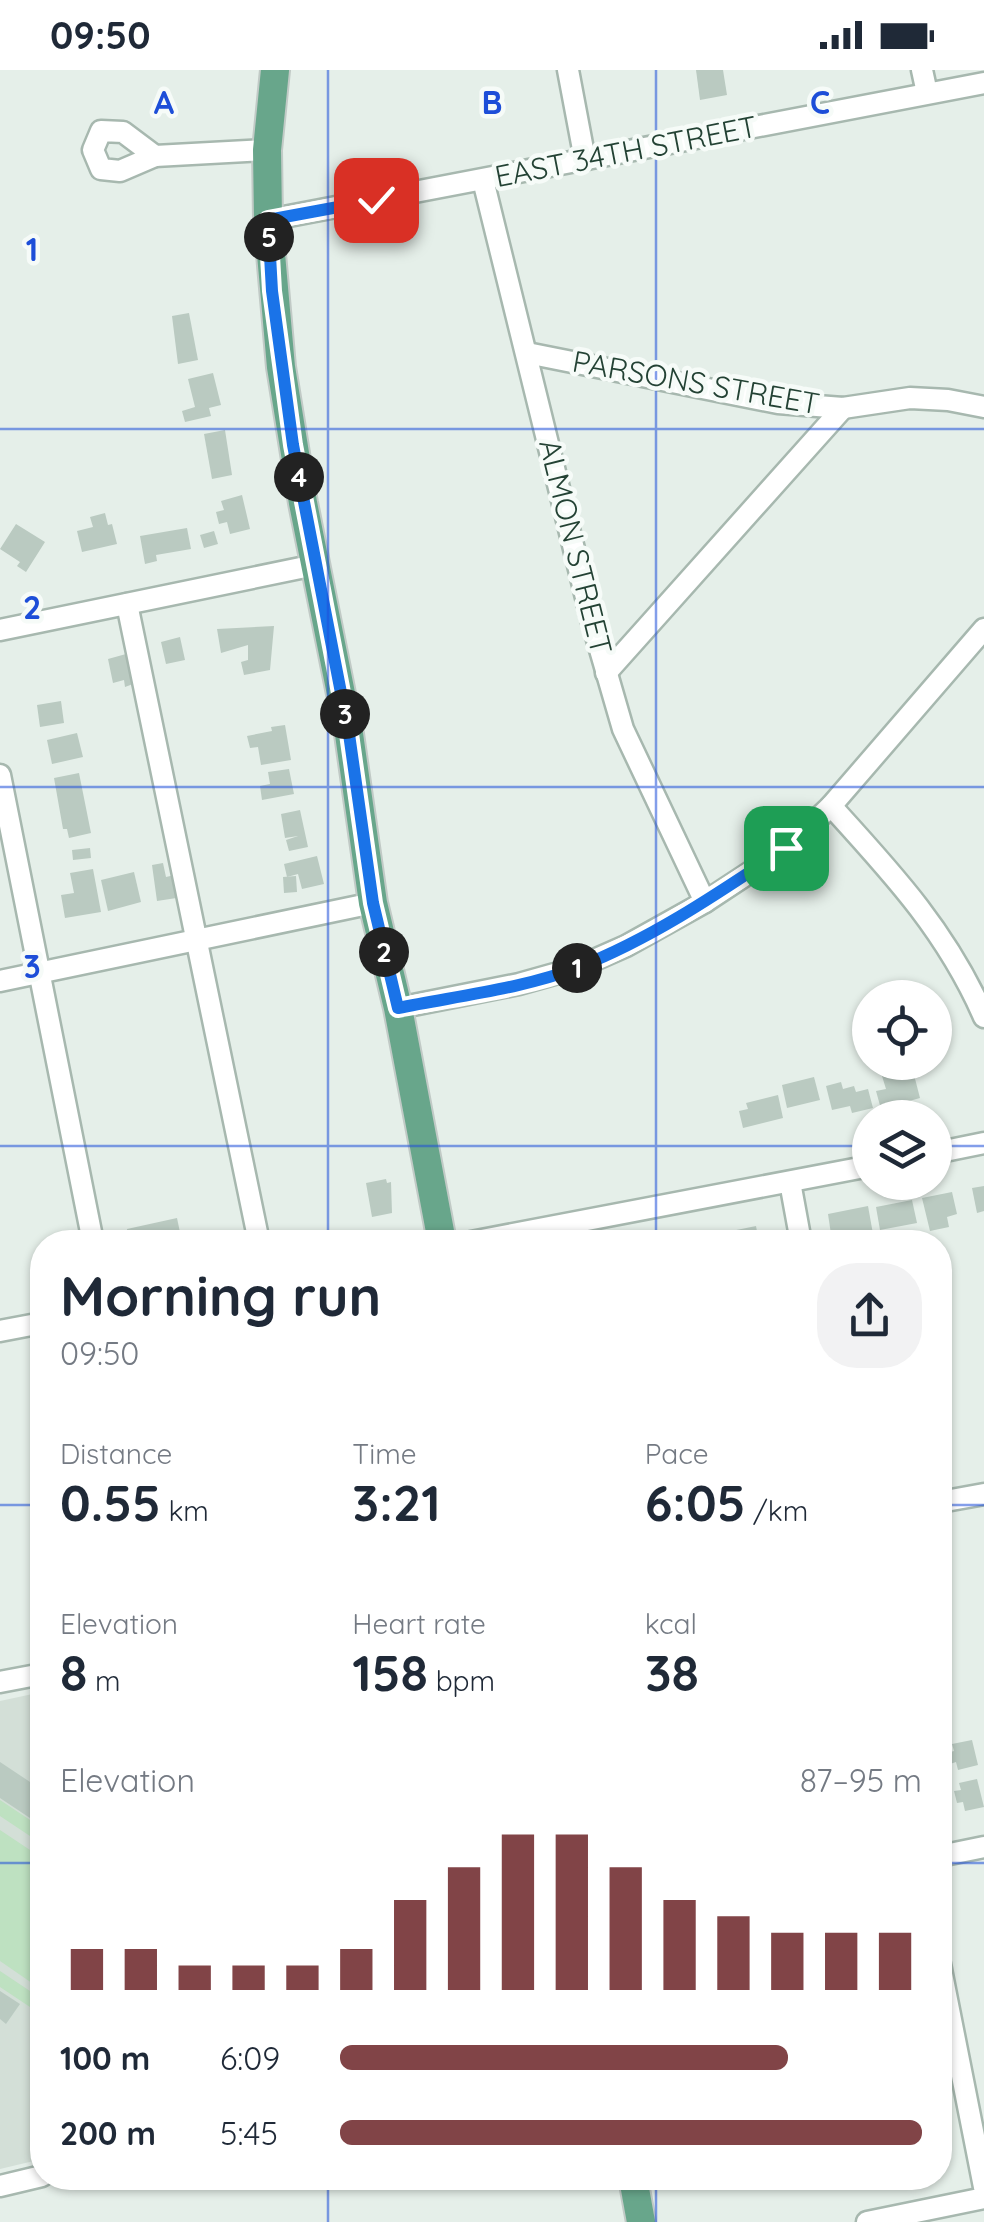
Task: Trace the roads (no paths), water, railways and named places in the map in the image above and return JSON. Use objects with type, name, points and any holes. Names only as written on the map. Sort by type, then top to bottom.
[{"type":"main road","points":[[275,70],[267,150],[268,220],[281,367],[349,734],[373,903],[398,1008],[440,1230]]},
{"type":"main road","points":[[635,2190],[641,2222]]},
{"type":"street","points":[[568,70],[585,160]]},
{"type":"street","points":[[922,70],[927,93]]},
{"type":"street","name":"EAST 34TH STREET","points":[[268,220],[984,83]]},
{"type":"street","points":[[156,156],[267,150]]},
{"type":"street","name":"ALMON STREET","points":[[484,180],[606,673],[634,756],[705,902]]},
{"type":"street","name":"PARSONS STREET","points":[[527,353],[778,403],[842,408],[910,398],[984,407]]},
{"type":"street","points":[[606,673],[842,408]]},
{"type":"street","points":[[0,630],[315,565]]},
{"type":"street","points":[[127,604],[257,1230]]},
{"type":"street","points":[[398,1008],[519,984],[576,968],[626,946],[705,902],[786,848],[831,806],[984,628]]},
{"type":"street","points":[[0,775],[92,1230]]},
{"type":"street","points":[[831,806],[907,890],[942,936],[984,1017]]},
{"type":"street","points":[[0,981],[373,903]]},
{"type":"street","points":[[952,1150],[984,1143]]},
{"type":"street","points":[[535,1230],[852,1170]]},
{"type":"street","points":[[790,1182],[799,1230]]},
{"type":"street","points":[[0,1331],[30,1325]]},
{"type":"street","points":[[952,1500],[984,1494]]},
{"type":"street","points":[[0,1682],[30,1676]]},
{"type":"street","points":[[952,1854],[984,1847]]},
{"type":"street","points":[[952,2026],[984,2188]]},
{"type":"street","points":[[0,2186],[30,2179]]},
{"type":"street","points":[[868,2222],[984,2198]]}]
